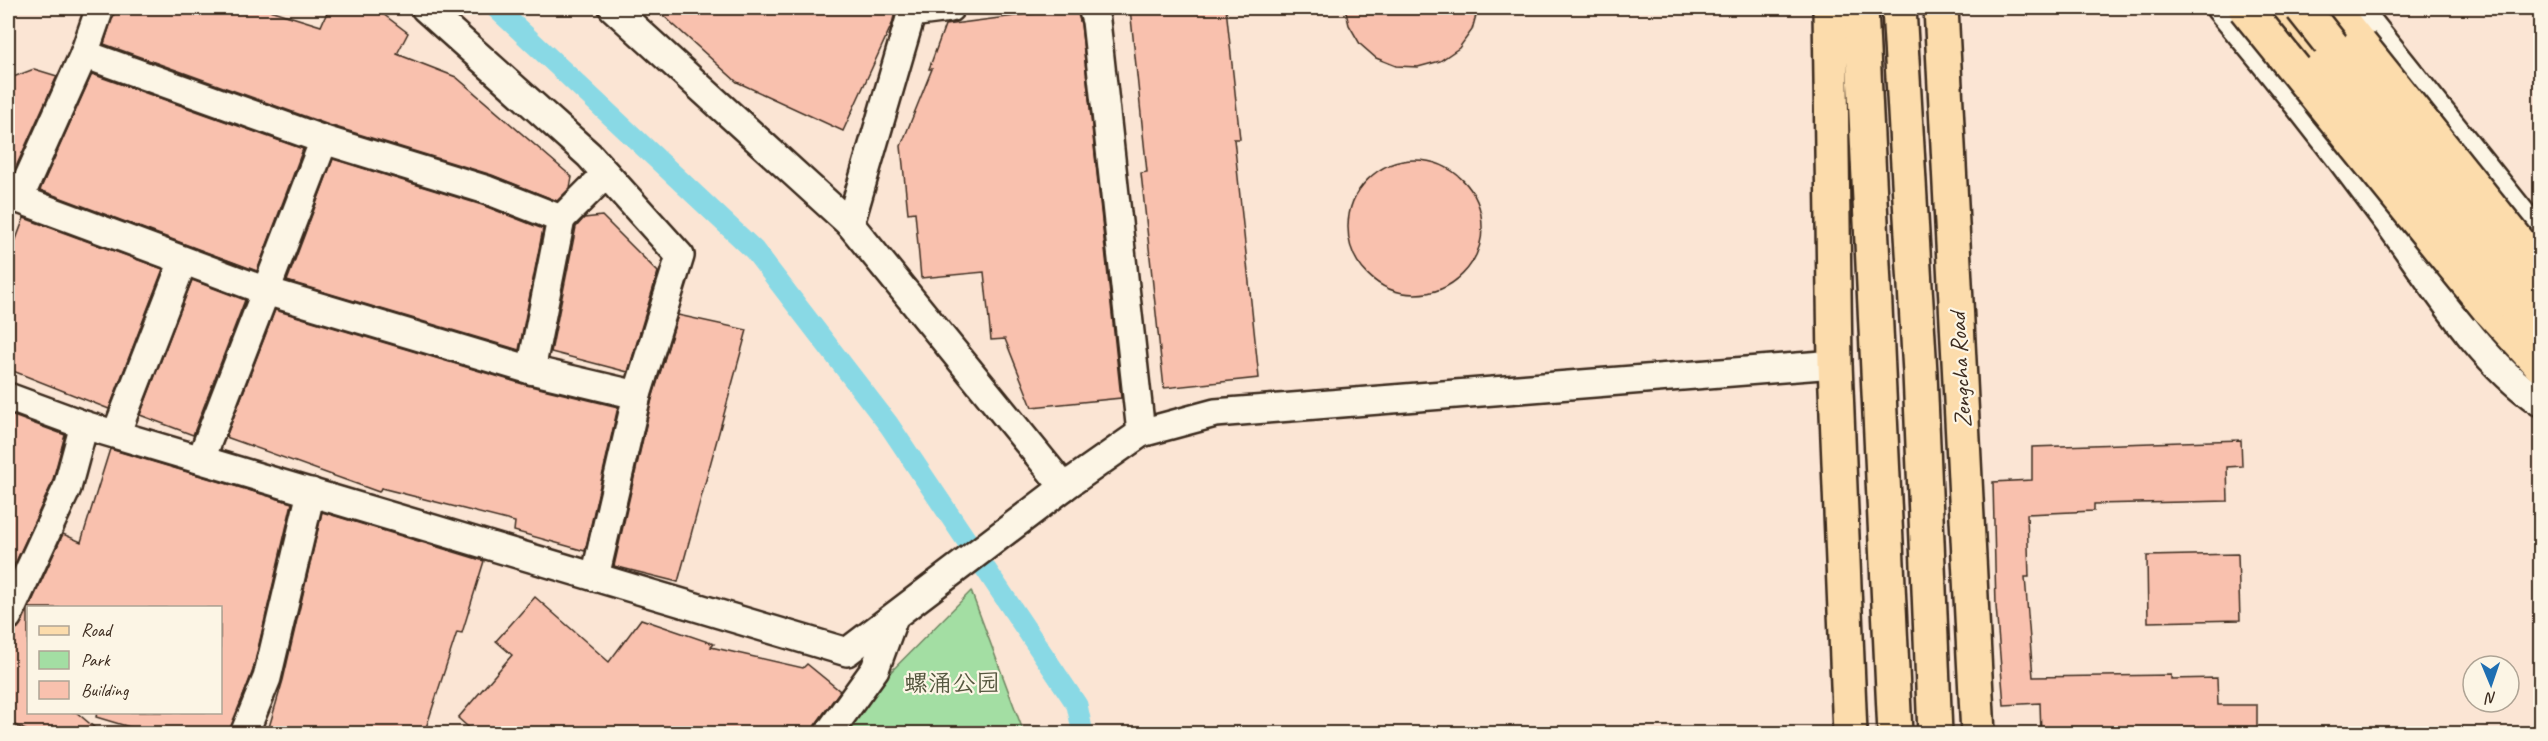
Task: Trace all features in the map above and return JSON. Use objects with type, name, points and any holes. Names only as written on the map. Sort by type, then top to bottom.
[{"type":"main road","points":[[1830,8],[1835,364],[1850,734]]},
{"type":"main road","points":[[1861,8],[1895,734]]},
{"type":"main road","name":"Zengcha Road","points":[[1899,8],[1919,362],[1935,734]]},
{"type":"main road","name":"Zengcha Road","points":[[1941,8],[1978,734]]},
{"type":"main road","points":[[2274,8],[2501,291],[2541,335]]},
{"type":"main road","points":[[2302,8],[2541,306]]},
{"type":"main road","points":[[2331,8],[2540,269]]},
{"type":"main road","points":[[2231,10],[2505,327],[2541,365]]},
{"type":"street","points":[[100,8],[84,54],[13,197],[266,291],[531,370],[637,395]]},
{"type":"street","points":[[425,8],[589,155],[681,256],[637,395],[595,577]]},
{"type":"street","points":[[614,8],[850,224],[1064,487]]},
{"type":"street","points":[[850,224],[912,10],[950,8]]},
{"type":"street","points":[[1092,8],[1097,33],[1141,433]]},
{"type":"street","points":[[2356,8],[2541,237]]},
{"type":"street","points":[[2231,10],[2489,356],[2511,378],[2541,402]]},
{"type":"street","points":[[84,54],[324,140],[487,190],[561,219]]},
{"type":"street","points":[[201,459],[324,140]]},
{"type":"street","points":[[531,370],[561,219],[606,174]]},
{"type":"street","points":[[2404,243],[2491,174]]},
{"type":"street","points":[[116,434],[183,261]]},
{"type":"street","points":[[8,396],[84,425],[847,652],[1064,487],[1141,433],[1215,413],[1835,364]]},
{"type":"street","points":[[8,613],[67,488],[84,425]]},
{"type":"street","points":[[244,734],[267,678],[311,492]]},
{"type":"street","points":[[828,734],[874,669],[894,617]]},
{"type":"green space","name":"螺涌公园","points":[[971,591],[1024,733],[830,733]]},
{"type":"building","points":[[115,8],[263,8],[321,26],[329,8],[375,8],[408,33],[397,54],[456,77],[572,177],[570,188],[557,201],[492,175],[329,125],[104,44]]},
{"type":"building","points":[[655,8],[896,8],[892,24],[843,131],[737,82]]},
{"type":"building","points":[[1077,8],[1081,24],[1121,398],[1032,407],[1005,339],[991,340],[984,272],[921,278],[915,212],[908,213],[901,146],[932,69],[929,69],[945,25]]},
{"type":"building","points":[[1130,8],[1226,8],[1240,139],[1234,139],[1259,378],[1164,388],[1141,173],[1147,172]]},
{"type":"building","points":[[1345,8],[1478,8],[1472,30],[1459,48],[1440,61],[1418,67],[1396,66],[1376,58],[1360,44],[1349,25]]},
{"type":"building","points":[[34,69],[57,76],[10,180],[8,180],[8,79]]},
{"type":"building","points":[[92,74],[303,149],[257,271],[40,190]]},
{"type":"building","points":[[333,159],[482,205],[543,229],[519,350],[287,281]]},
{"type":"building","points":[[1415,160],[1441,165],[1463,179],[1477,201],[1482,227],[1477,253],[1463,275],[1441,289],[1415,294],[1389,289],[1367,275],[1353,253],[1348,227],[1353,201],[1367,179],[1389,165]]},
{"type":"building","points":[[602,216],[658,272],[628,372],[551,352],[576,227],[584,218]]},
{"type":"building","points":[[24,218],[163,269],[109,409],[8,369],[8,261]]},
{"type":"building","points":[[192,280],[245,300],[193,435],[140,415]]},
{"type":"building","points":[[275,310],[526,385],[618,407],[585,551],[514,531],[515,522],[381,488],[379,492],[226,437]]},
{"type":"building","points":[[678,315],[747,330],[678,582],[614,566],[652,399]]},
{"type":"building","points":[[8,414],[65,435],[52,483],[8,579]]},
{"type":"building","points":[[2241,440],[2242,466],[2227,467],[2228,501],[2094,504],[2094,511],[2027,514],[2029,577],[2025,577],[2033,677],[2171,675],[2171,679],[2217,678],[2218,705],[2257,705],[2257,734],[2041,734],[2040,703],[2004,705],[1996,606],[1993,482],[2032,480],[2032,447]]},
{"type":"building","points":[[110,449],[292,503],[253,670],[229,734],[153,734],[96,717],[97,714],[222,714],[222,606],[30,606],[63,534],[81,542]]},
{"type":"building","points":[[322,512],[484,561],[462,633],[457,632],[424,734],[267,734],[283,680]]},
{"type":"building","points":[[2238,554],[2240,620],[2148,622],[2147,556]]},
{"type":"building","points":[[535,597],[609,662],[641,619],[714,644],[711,647],[803,668],[807,664],[840,691],[815,725],[812,734],[476,734],[458,718],[512,655],[496,641]]},
{"type":"building","points":[[27,611],[27,714],[78,714],[102,734],[34,734],[8,722],[8,631],[18,628]]},
{"type":"waterway","points":[[496,8],[754,250],[889,425],[1077,705],[1083,734]]}]
